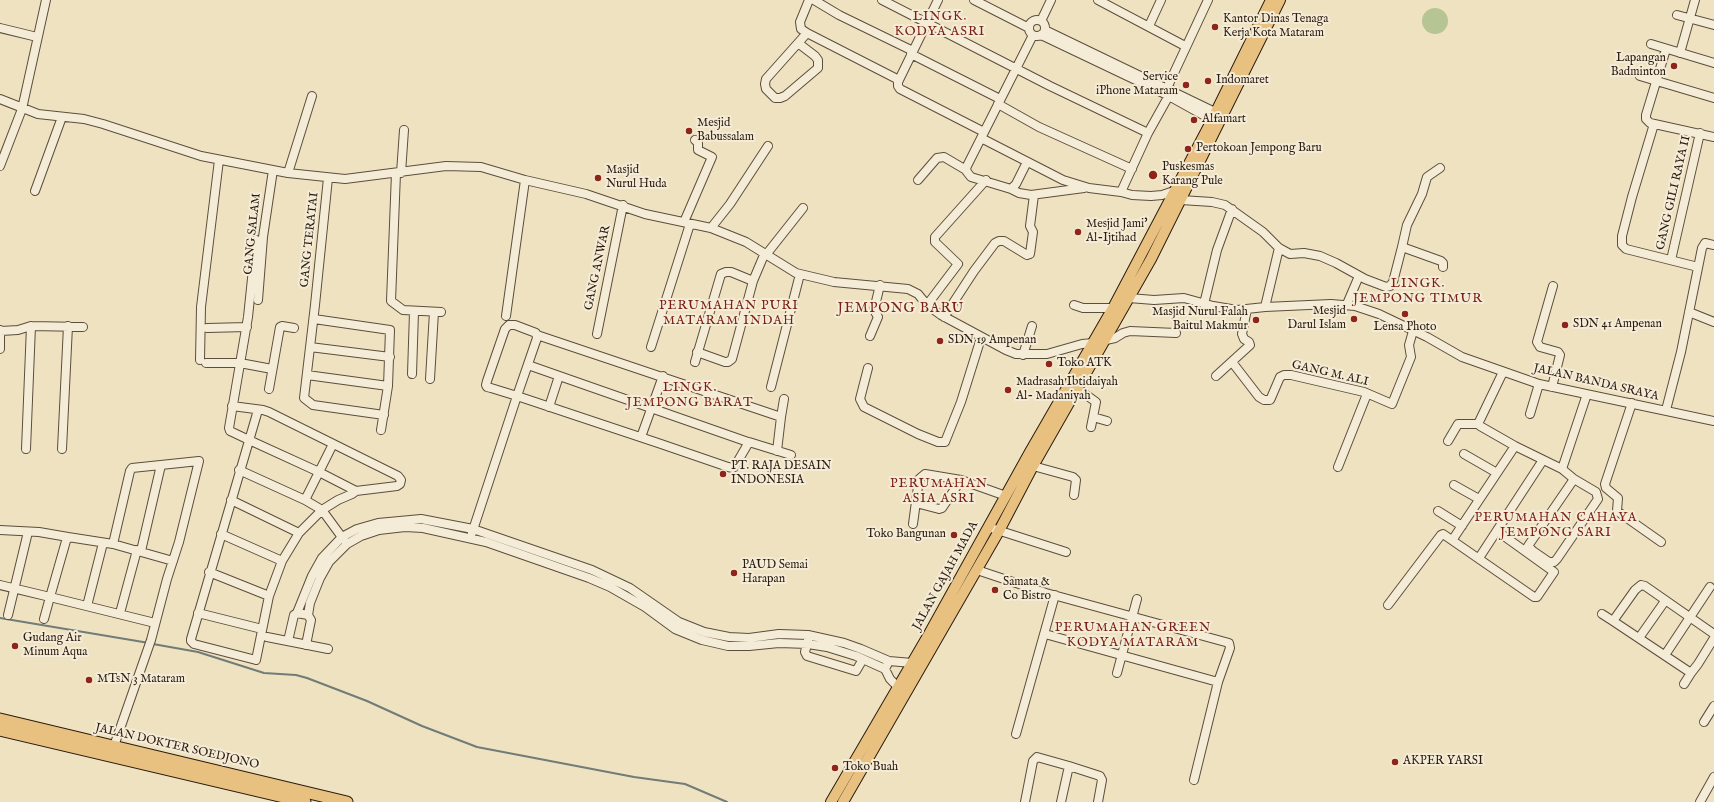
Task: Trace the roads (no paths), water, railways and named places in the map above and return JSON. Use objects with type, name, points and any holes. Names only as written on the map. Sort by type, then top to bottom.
[{"type":"highway","name":"JALAN DOKTER SOEDJONO","points":[[0,719],[114,746],[219,776]]},
{"type":"highway","name":"JALAN DOKTER SOEDJONO","points":[[0,730],[348,802]]},
{"type":"highway","name":"JALAN DOKTER SOEDJONO","points":[[236,780],[305,802]]},
{"type":"main road","name":"JALAN GAJAH MADA","points":[[843,802],[1000,531],[1033,466],[1078,389],[1079,378],[1094,343],[1113,308],[1181,200],[1213,116],[1238,76],[1271,0]]},
{"type":"main road","name":"JALAN GAJAH MADA","points":[[831,802],[912,663],[1006,496],[1079,378],[1106,340],[1129,298],[1174,191],[1198,156],[1238,76],[1280,0]]},
{"type":"main road","points":[[906,673],[915,678]]},
{"type":"street","points":[[0,166],[23,105],[46,0]]},
{"type":"street","points":[[809,0],[800,26],[807,33],[899,80]]},
{"type":"street","points":[[814,0],[839,15],[912,52],[1039,127],[1132,169]]},
{"type":"street","points":[[882,0],[1016,69],[1148,133]]},
{"type":"street","points":[[938,0],[899,80],[897,85],[901,90],[1027,162],[1063,180],[1089,188],[1132,195],[1162,195],[1174,191]]},
{"type":"street","points":[[974,0],[1035,31],[1169,92],[1213,116]]},
{"type":"street","points":[[986,0],[1035,31]]},
{"type":"street","points":[[967,167],[1035,31],[1035,20],[1041,21],[1051,0]]},
{"type":"street","points":[[1098,0],[1186,46]]},
{"type":"street","points":[[1149,26],[1161,0]]},
{"type":"street","points":[[1121,192],[1169,92],[1186,46],[1208,0]]},
{"type":"street","points":[[1680,53],[1694,0]]},
{"type":"street","points":[[1677,15],[1714,25]]},
{"type":"street","points":[[0,28],[37,37]]},
{"type":"street","points":[[798,44],[815,56],[818,60],[818,68],[785,96],[775,98],[766,90],[766,79],[807,33]]},
{"type":"street","points":[[1651,44],[1714,63]]},
{"type":"street","points":[[1666,49],[1646,115],[1647,121],[1654,124],[1714,137]]},
{"type":"street","points":[[1640,76],[1714,98]]},
{"type":"street","points":[[289,170],[312,96]]},
{"type":"street","points":[[0,99],[23,105],[50,117],[62,117],[96,123],[187,152],[219,160],[272,170],[289,170],[328,178],[345,179],[399,170],[446,166],[472,166],[586,194],[623,205],[645,214],[711,228],[746,242],[791,271],[800,274],[834,282],[880,285],[913,291],[944,317],[1006,350],[1022,355],[1047,354],[1082,344],[1094,343]]},
{"type":"street","points":[[35,191],[62,117]]},
{"type":"street","points":[[1654,124],[1632,197],[1621,243],[1626,249],[1698,267]]},
{"type":"street","points":[[404,130],[399,170],[391,302],[403,310],[414,312],[438,312],[430,379]]},
{"type":"street","name":"GANG GILI RAYA II","points":[[1671,260],[1700,133]]},
{"type":"street","points":[[651,347],[687,223],[712,157],[698,150],[698,143],[695,140]]},
{"type":"street","points":[[711,228],[730,204],[768,146]]},
{"type":"street","points":[[918,180],[937,158],[944,157],[967,167],[971,177],[986,180],[1019,193],[1034,195],[1089,188]]},
{"type":"street","points":[[219,160],[201,309],[203,361],[240,363],[272,369]]},
{"type":"street","points":[[1011,189],[1016,184],[1027,162]]},
{"type":"street","points":[[1181,200],[1217,202],[1232,209],[1263,232],[1280,248],[1291,254],[1304,253],[1320,256],[1359,276],[1386,287],[1390,286],[1393,282],[1406,229],[1422,194],[1428,176],[1440,168]]},
{"type":"street","name":"GANG SALAM","points":[[258,300],[263,237],[272,170]]},
{"type":"street","name":"GANG TERATAI","points":[[328,178],[314,319],[304,398],[313,405],[384,415]]},
{"type":"street","points":[[506,316],[525,180]]},
{"type":"street","points":[[927,304],[958,264],[935,242],[935,237],[986,180]]},
{"type":"street","points":[[944,317],[974,271],[995,243],[1004,241],[1027,255],[1030,254],[1033,232],[1030,226],[1034,195]]},
{"type":"street","name":"GANG ANWAR","points":[[597,334],[623,205]]},
{"type":"street","points":[[698,352],[725,362],[732,360],[753,280],[765,255],[803,208]]},
{"type":"street","points":[[1204,304],[1217,250],[1232,209]]},
{"type":"street","points":[[256,240],[247,327],[232,406],[229,425],[230,431],[319,472],[356,491]]},
{"type":"street","points":[[1666,410],[1703,244],[1714,244]]},
{"type":"street","points":[[1402,247],[1441,261],[1443,264],[1442,267]]},
{"type":"street","points":[[1265,307],[1280,248]]},
{"type":"street","points":[[695,362],[722,274],[731,272],[753,280]]},
{"type":"street","points":[[771,387],[800,274]]},
{"type":"street","points":[[1347,304],[1359,276]]},
{"type":"street","points":[[870,336],[878,317],[874,310],[880,285]]},
{"type":"street","points":[[1552,387],[1559,354],[1540,347],[1537,342],[1553,286]]},
{"type":"street","name":"JALAN BANDA SRAYA","points":[[1129,298],[1154,300],[1184,298],[1223,308],[1247,309],[1347,304],[1372,311],[1462,357],[1539,384],[1714,421]]},
{"type":"street","points":[[1074,305],[1083,308],[1113,308]]},
{"type":"street","points":[[1216,376],[1234,365],[1250,345],[1250,342],[1244,340],[1242,335],[1247,309]]},
{"type":"street","points":[[412,374],[414,312]]},
{"type":"street","points":[[1689,312],[1714,322]]},
{"type":"street","points":[[314,319],[390,330],[388,386],[381,430]]},
{"type":"street","points":[[748,442],[733,468],[488,387],[486,385],[507,326],[516,325],[537,334],[663,376],[781,418]]},
{"type":"street","points":[[26,448],[31,326]]},
{"type":"street","points":[[0,349],[0,330],[18,330],[31,326],[83,327]]},
{"type":"street","points":[[62,449],[68,326]]},
{"type":"street","points":[[1022,355],[1032,326]]},
{"type":"street","points":[[207,328],[247,327]]},
{"type":"street","points":[[269,389],[280,327],[294,328]]},
{"type":"street","points":[[1106,340],[1115,338],[1130,331],[1176,333]]},
{"type":"street","name":"GANG M. ALI","points":[[1234,365],[1259,397],[1264,400],[1270,400],[1280,377],[1284,375],[1307,378],[1367,394],[1390,404],[1393,403],[1411,357],[1409,344],[1413,331]]},
{"type":"street","points":[[470,538],[537,338],[537,334]]},
{"type":"street","points":[[868,368],[860,399],[864,407],[931,440],[942,443],[947,440],[982,338]]},
{"type":"street","points":[[310,347],[390,357]]},
{"type":"street","points":[[528,365],[748,442],[756,443],[791,455]]},
{"type":"street","points":[[1480,423],[1503,372]]},
{"type":"street","points":[[307,375],[388,386]]},
{"type":"street","points":[[549,407],[559,376]]},
{"type":"street","points":[[641,437],[663,376]]},
{"type":"street","points":[[1530,414],[1539,384]]},
{"type":"street","points":[[1078,389],[1096,402],[1091,427]]},
{"type":"street","points":[[1338,467],[1367,394]]},
{"type":"street","points":[[1562,469],[1587,394]]},
{"type":"street","points":[[777,451],[784,399]]},
{"type":"street","points":[[1632,403],[1605,484],[1606,488],[1618,498],[1618,511],[1661,542]]},
{"type":"street","points":[[232,406],[258,410],[268,412],[398,476],[400,480],[400,484],[397,486],[356,491],[322,510],[299,533],[282,561],[269,596],[257,659],[253,660],[191,642],[198,613],[258,410]]},
{"type":"street","points":[[1094,417],[1107,421]]},
{"type":"street","points":[[1448,441],[1458,424],[1480,423],[1515,446],[1562,469],[1574,479],[1596,492],[1598,498],[1557,559],[1553,562],[1549,562],[1528,546],[1574,479]]},
{"type":"street","points":[[305,500],[333,444]]},
{"type":"street","points":[[1453,539],[1515,446]]},
{"type":"street","points":[[1464,454],[1497,473]]},
{"type":"street","points":[[113,544],[130,471],[133,468],[196,460],[200,462],[151,640],[114,746]]},
{"type":"street","points":[[1479,558],[1543,460]]},
{"type":"street","points":[[120,613],[139,551],[161,465]]},
{"type":"street","points":[[1033,466],[1076,480],[1074,495]]},
{"type":"street","points":[[240,470],[305,500],[322,510],[344,541]]},
{"type":"street","points":[[913,524],[919,479],[923,475],[927,474],[961,480],[1006,496]]},
{"type":"street","points":[[916,503],[942,508],[961,480]]},
{"type":"street","points":[[1454,485],[1479,499]]},
{"type":"street","points":[[231,500],[299,533]]},
{"type":"street","points":[[1438,511],[1462,526]]},
{"type":"street","points":[[288,641],[292,618],[298,613],[312,576],[322,558],[357,529],[378,523],[421,519],[473,529],[630,588],[679,622],[693,629],[744,642],[779,634],[850,645],[887,665],[890,679],[898,687]]},
{"type":"street","points":[[306,645],[311,620],[308,615],[310,603],[320,578],[329,562],[344,541],[379,530],[405,527],[423,528],[470,538],[591,574]]},
{"type":"street","points":[[988,527],[1066,552]]},
{"type":"street","points":[[0,530],[28,532],[113,544],[173,561]]},
{"type":"street","points":[[1388,605],[1441,535],[1446,534],[1537,597],[1553,575],[1553,571],[1497,531]]},
{"type":"street","points":[[8,615],[28,532]]},
{"type":"street","points":[[221,534],[282,561]]},
{"type":"street","points":[[44,619],[68,537]]},
{"type":"street","points":[[87,606],[103,543]]},
{"type":"street","points":[[977,570],[1055,595],[1228,643],[1230,646],[1218,682],[1194,780]]},
{"type":"street","points":[[210,572],[269,596]]},
{"type":"street","points":[[0,585],[155,622]]},
{"type":"street","points":[[1613,621],[1635,590],[1641,585],[1645,586],[1714,634]]},
{"type":"street","points":[[1665,655],[1713,586]]},
{"type":"street","points":[[1016,734],[1055,595]]},
{"type":"street","points":[[1117,673],[1137,599]]},
{"type":"street","points":[[1639,638],[1665,601]]},
{"type":"street","points":[[198,613],[262,629]]},
{"type":"street","points":[[298,613],[308,615]]},
{"type":"street","points":[[1602,614],[1691,673]]},
{"type":"street","points":[[1045,634],[1122,654],[1218,682]]},
{"type":"street","points":[[267,637],[328,649]]},
{"type":"street","points":[[1684,684],[1714,638]]},
{"type":"street","points":[[808,639],[863,659],[887,665],[912,663]]},
{"type":"street","points":[[808,639],[805,654],[856,671],[863,659]]},
{"type":"street","points":[[841,666],[846,653]]},
{"type":"street","points":[[1704,722],[1714,706]]},
{"type":"street","points":[[1024,802],[1035,758],[1069,766],[1100,776],[1102,780],[1098,802]]},
{"type":"street","points":[[1061,802],[1069,766]]},
{"type":"street","points":[[1700,802],[1714,777]]},
{"type":"waterway","points":[[0,618],[149,643]]},
{"type":"waterway","points":[[153,644],[198,652],[264,673],[296,675],[307,678],[367,701],[422,726],[477,747],[634,777],[685,784],[727,802]]},
{"type":"place","name":"Kantor Dinas Tenaga Kerja Kota Mataram","points":[[1215,27]]},
{"type":"place","name":"Lapangan Badminton","points":[[1674,66]]},
{"type":"place","name":"Indomaret","points":[[1208,81]]},
{"type":"place","name":"Service iPhone Mataram","points":[[1186,85]]},
{"type":"place","name":"Alfamart","points":[[1194,120]]},
{"type":"place","name":"Mesjid Babussalam","points":[[689,131]]},
{"type":"place","name":"Pertokoan Jempong Baru","points":[[1188,149]]},
{"type":"place","name":"Puskesmas Karang Pule","points":[[1153,175]]},
{"type":"place","name":"Masjid Nurul Huda","points":[[598,178]]},
{"type":"place","name":"Mesjid Jami' Al-Ijtihad","points":[[1078,232]]},
{"type":"place","name":"Lensa Photo","points":[[1405,314]]},
{"type":"place","name":"Mesjid Darul Islam","points":[[1354,319]]},
{"type":"place","name":"Masjid Nurul Falah Baitul Makmur","points":[[1256,320]]},
{"type":"place","name":"SDN 41 Ampenan","points":[[1565,325]]},
{"type":"place","name":"SDN 19 Ampenan","points":[[940,341]]},
{"type":"place","name":"Toko ATK","points":[[1049,364]]},
{"type":"place","name":"Madrasah Ibtidaiyah Al- Madaniyah","points":[[1008,390]]},
{"type":"place","name":"PT. RAJA DESAIN INDONESIA","points":[[723,474]]},
{"type":"place","name":"Toko Bangunan","points":[[954,535]]},
{"type":"place","name":"PAUD Semai Harapan","points":[[734,573]]},
{"type":"place","name":"Samata & Co Bistro","points":[[995,590]]},
{"type":"place","name":"Gudang Air Minum Aqua","points":[[15,646]]},
{"type":"place","name":"MTsN 3 Mataram","points":[[89,680]]},
{"type":"place","name":"AKPER YARSI","points":[[1395,762]]},
{"type":"place","name":"Toko Buah","points":[[835,768]]},
{"type":"district","name":"LINGK. KODYA ASRI","points":[[940,24]]},
{"type":"district","name":"LINGK. JEMPONG TIMUR","points":[[1418,292]]},
{"type":"district","name":"JEMPONG BARU","points":[[901,309]]},
{"type":"district","name":"PERUMAHAN PURI MATARAM INDAH","points":[[729,314]]},
{"type":"district","name":"LINGK. JEMPONG BARAT","points":[[690,396]]},
{"type":"district","name":"PERUMAHAN ASIA ASRI","points":[[939,492]]},
{"type":"district","name":"PERUMAHAN CAHAYA JEMPONG SARI","points":[[1556,526]]},
{"type":"district","name":"PERUMAHAN GREEN KODYA MATARAM","points":[[1133,636]]}]
